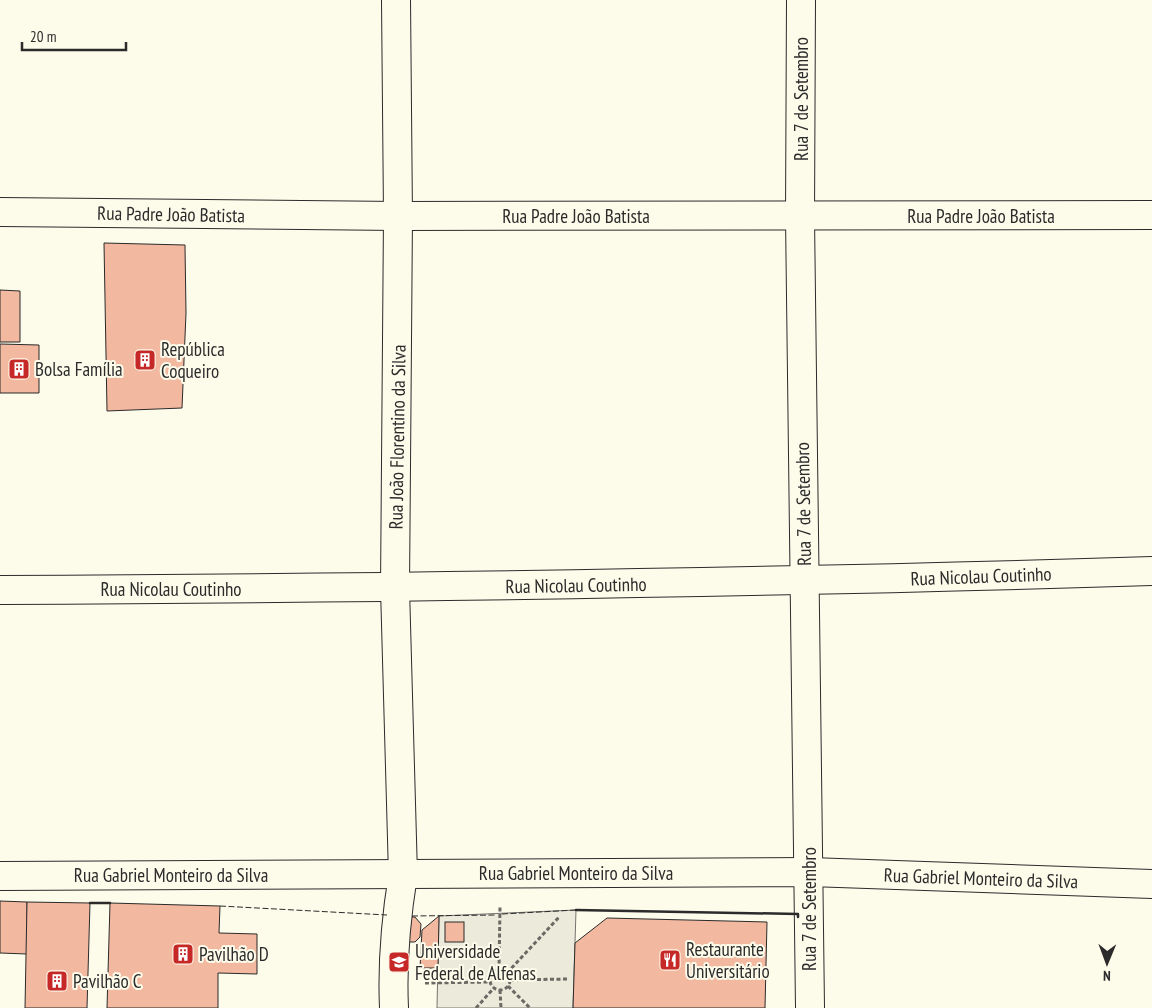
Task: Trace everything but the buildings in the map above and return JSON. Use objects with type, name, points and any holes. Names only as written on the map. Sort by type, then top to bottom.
[{"type":"street","name":"Rua João Florentino da Silva","points":[[393,996],[397,916],[403,874],[395,588],[398,216],[396,0]]},
{"type":"street","name":"Rua 7 de Setembro","points":[[801,0],[800,217],[804,582],[810,872],[810,1008]]},
{"type":"street","name":"Rua Padre João Batista","points":[[0,212],[398,216],[800,217],[1152,215]]},
{"type":"street","name":"Rua Nicolau Coutinho","points":[[0,590],[395,588],[804,582],[1152,571]]},
{"type":"street","name":"Rua Gabriel Monteiro da Silva","points":[[0,876],[810,872],[1152,884]]},
{"type":"path","points":[[499,874],[499,970]]},
{"type":"path","points":[[507,973],[560,916]]},
{"type":"path","points":[[499,970],[507,973],[512,980]]},
{"type":"path","points":[[499,970],[492,975],[490,982],[494,988],[500,990],[508,986],[512,980]]},
{"type":"path","points":[[512,980],[568,980]]},
{"type":"path","points":[[393,996],[490,982]]},
{"type":"path","points":[[508,986],[530,1008]]},
{"type":"path","points":[[476,1008],[494,988]]},
{"type":"path","points":[[500,990],[501,1008]]},
{"type":"shaded area","points":[[576,910],[573,1008],[437,1008],[439,916]]},
{"type":"fence","points":[[220,906],[387,915]]},
{"type":"fence","points":[[502,914],[576,910]]},
{"type":"fence","points":[[412,916],[497,915]]},
{"type":"wall","points":[[90,903],[110,903]]},
{"type":"wall","points":[[576,910],[798,914],[798,917]]},
{"type":"place","name":"República Coqueiro","points":[[145,360]]},
{"type":"place","name":"Bolsa Família","points":[[19,369]]},
{"type":"place","name":"Pavilhão D","points":[[183,954]]},
{"type":"place","name":"Restaurante Universitário","points":[[670,960]]},
{"type":"place","name":"Universidade Federal de Alfenas","points":[[399,962]]},
{"type":"place","name":"Pavilhão C","points":[[57,981]]}]
